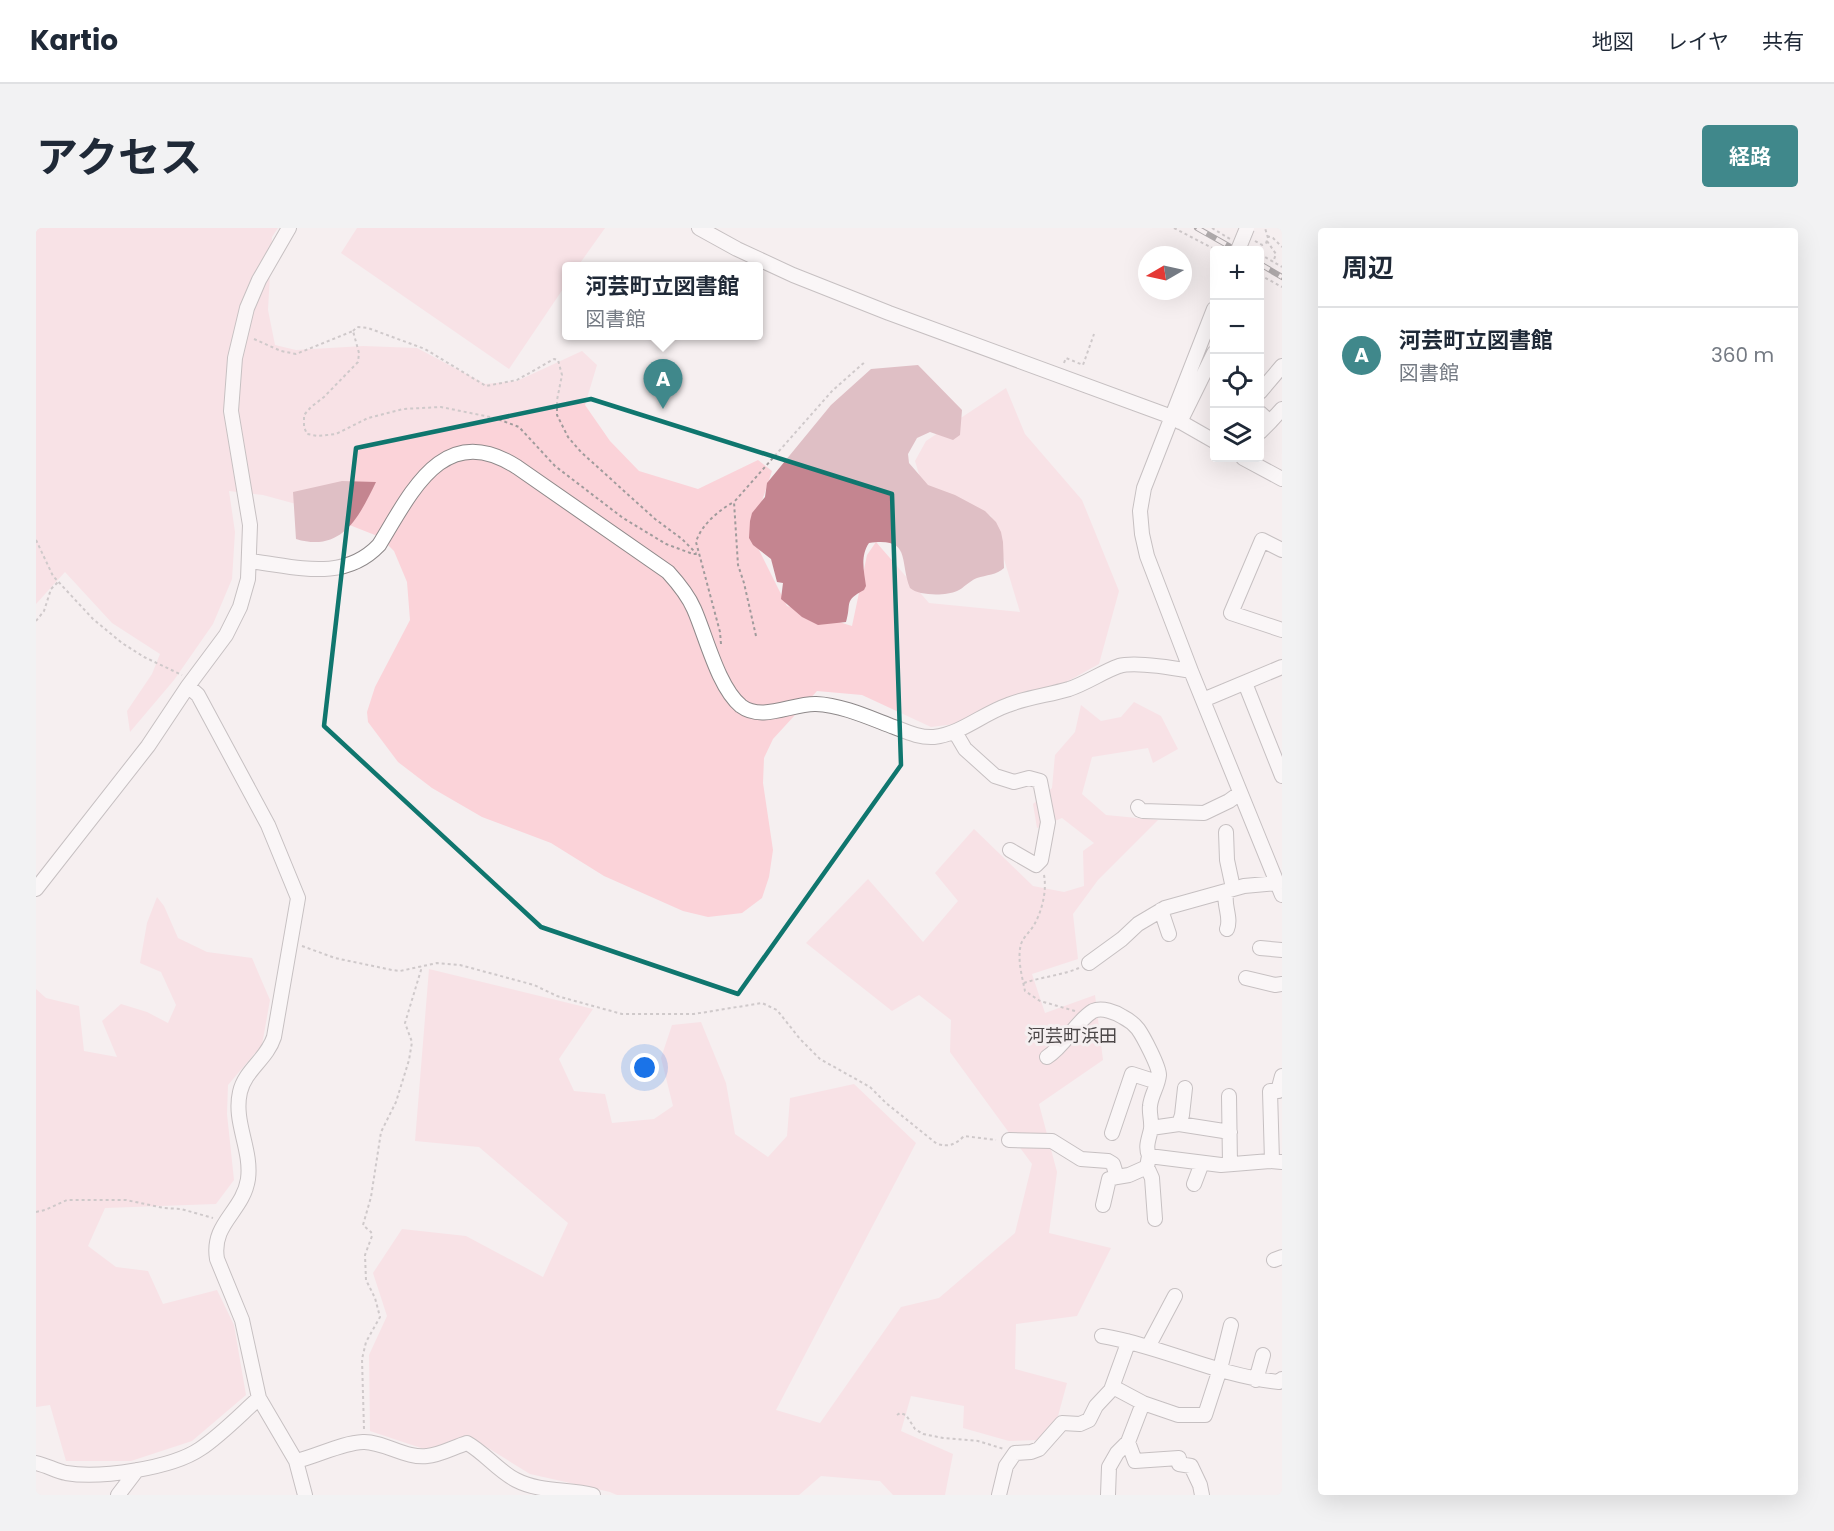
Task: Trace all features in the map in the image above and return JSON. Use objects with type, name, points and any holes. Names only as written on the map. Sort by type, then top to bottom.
[{"type":"street","points":[[36,889],[148,746],[234,622],[245,592],[250,525],[231,411],[235,358],[247,308],[259,280],[289,228]]},
{"type":"street","points":[[699,228],[737,249],[794,275],[889,313],[1176,419],[1210,438]]},
{"type":"street","points":[[1240,246],[1247,228]]},
{"type":"street","points":[[1176,419],[1187,378],[1210,321]]},
{"type":"street","points":[[1214,354],[1176,419],[1144,488],[1140,511],[1142,534],[1147,556],[1191,671],[1279,889]]},
{"type":"street","points":[[1264,387],[1282,366]]},
{"type":"street","points":[[1265,417],[1282,409]]},
{"type":"street","points":[[249,561],[319,569],[351,565],[379,545],[432,467],[458,453],[488,453],[504,459],[668,572],[694,608],[728,691],[743,707],[751,711],[763,712],[815,704],[839,709],[927,738],[956,732],[1008,705],[1073,687],[1120,666],[1191,671]]},
{"type":"street","points":[[1250,462],[1282,479]]},
{"type":"street","points":[[1282,550],[1262,540],[1231,614],[1282,630]]},
{"type":"street","points":[[1203,700],[1282,667]]},
{"type":"street","points":[[1245,683],[1282,776]]},
{"type":"street","points":[[190,684],[268,825],[298,898],[271,1046],[248,1074],[240,1091],[239,1113],[248,1156],[248,1180],[240,1201],[223,1224],[215,1244],[216,1259],[242,1320],[259,1398],[296,1461],[305,1495]]},
{"type":"street","points":[[956,732],[964,749],[995,776],[1014,782],[1029,778],[1040,781],[1048,822],[1041,860],[1036,865],[1010,850]]},
{"type":"street","points":[[1138,807],[1143,811],[1204,813],[1229,801],[1240,792]]},
{"type":"street","points":[[1226,832],[1230,889],[1225,899],[1229,925],[1227,929]]},
{"type":"street","points":[[1089,963],[1138,924],[1161,910],[1230,889],[1256,884],[1279,889]]},
{"type":"street","points":[[1161,910],[1169,934]]},
{"type":"street","points":[[1260,948],[1282,950]]},
{"type":"street","points":[[1246,978],[1275,985],[1282,984]]},
{"type":"street","points":[[1047,1057],[1055,1052],[1095,1010],[1105,1010],[1124,1017],[1137,1028],[1159,1075],[1151,1099],[1149,1111],[1151,1128],[1147,1141],[1155,1219]]},
{"type":"street","points":[[1112,1133],[1132,1074],[1157,1082]]},
{"type":"street","points":[[1103,1205],[1109,1179],[1129,1175],[1148,1161],[1230,1164],[1277,1162],[1271,1149],[1270,1091],[1278,1091],[1282,1076]]},
{"type":"street","points":[[1179,1124],[1185,1088]]},
{"type":"street","points":[[1229,1096],[1230,1164]]},
{"type":"street","points":[[1151,1128],[1179,1124],[1230,1132]]},
{"type":"street","points":[[1009,1140],[1052,1141],[1081,1159],[1108,1161],[1113,1164],[1117,1177]]},
{"type":"street","points":[[1194,1184],[1202,1163]]},
{"type":"street","points":[[1148,1347],[1175,1296]]},
{"type":"street","points":[[1113,1387],[1143,1403],[1178,1415],[1205,1415],[1231,1325]]},
{"type":"street","points":[[1102,1335],[1256,1380],[1280,1382],[1282,1379]]},
{"type":"street","points":[[999,1495],[1006,1466],[1015,1453],[1031,1452],[1042,1447],[1062,1423],[1087,1422],[1096,1406],[1113,1387],[1127,1341]]},
{"type":"street","points":[[1256,1380],[1263,1355]]},
{"type":"street","points":[[36,1463],[75,1474],[123,1473],[137,1470],[191,1454],[212,1440],[259,1398]]},
{"type":"street","points":[[1108,1495],[1109,1467],[1117,1453],[1128,1442],[1143,1403]]},
{"type":"street","points":[[296,1461],[351,1443],[363,1442],[425,1457],[467,1443],[509,1476],[522,1483],[593,1495]]},
{"type":"street","points":[[1128,1442],[1135,1461],[1179,1458],[1179,1464],[1191,1466],[1202,1495]]},
{"type":"street","points":[[118,1495],[137,1470]]},
{"type":"path","points":[[1174,228],[1210,247]]},
{"type":"path","points":[[1265,228],[1266,242],[1276,254],[1273,262]]},
{"type":"path","points":[[1267,236],[1273,238],[1282,247]]},
{"type":"path","points":[[1264,256],[1282,267]]},
{"type":"path","points":[[1264,277],[1282,287]]},
{"type":"path","points":[[240,334],[296,354],[322,345],[357,327],[368,328],[425,349],[486,386],[517,380],[554,359],[558,360],[562,375],[557,400],[557,415],[568,437],[581,453],[698,554]]},
{"type":"path","points":[[353,331],[359,353],[358,362],[304,415],[304,427],[307,434],[318,436],[336,434],[368,418],[403,409],[441,407],[495,418],[519,427],[555,466],[623,518],[666,544],[698,554]]},
{"type":"path","points":[[1064,363],[1066,358],[1083,365],[1095,334]]},
{"type":"path","points":[[713,657],[718,652],[721,642],[698,554],[696,542],[698,534],[724,507],[734,502],[833,390],[866,361]]},
{"type":"path","points":[[734,502],[738,565],[756,636]]},
{"type":"path","points":[[36,540],[49,570],[93,619],[122,643],[144,657],[181,674],[190,684]]},
{"type":"path","points":[[36,621],[44,611],[51,589],[58,582]]},
{"type":"path","points":[[1039,862],[1045,877],[1043,901],[1034,926],[1025,936],[1021,946],[1020,961],[1025,991],[1040,1001],[1090,1014]]},
{"type":"path","points":[[291,942],[335,958],[400,971],[437,963],[460,966],[534,985],[557,996],[622,1014],[694,1014],[762,1003],[777,1011],[820,1059],[870,1088],[937,1144],[947,1147],[957,1143],[964,1136],[999,1141],[1009,1140]]},
{"type":"path","points":[[1024,983],[1072,971],[1089,963]]},
{"type":"path","points":[[363,1442],[362,1359],[366,1342],[380,1317],[375,1298],[366,1280],[365,1255],[372,1236],[363,1225],[371,1197],[381,1132],[396,1101],[409,1060],[412,1042],[405,1023],[421,966]]},
{"type":"path","points":[[36,1212],[67,1200],[126,1200],[181,1209],[214,1218],[223,1224]]},
{"type":"path","points":[[897,1415],[900,1413],[906,1415],[915,1429],[923,1434],[978,1441],[1015,1453]]},
{"type":"highlighted area","points":[[591,399],[892,494],[901,765],[738,994],[541,927],[324,726],[356,448]]},
{"type":"shaded area","points":[[36,228],[278,228],[272,237],[268,310],[275,345],[296,350],[363,346],[417,348],[485,384],[517,381],[582,351],[597,365],[585,405],[610,441],[639,471],[698,489],[758,460],[772,471],[751,534],[787,606],[852,626],[867,555],[876,542],[929,603],[1020,612],[991,516],[922,484],[915,461],[926,441],[1006,388],[1025,434],[1082,500],[1119,591],[1099,664],[1061,685],[986,720],[931,727],[862,695],[817,691],[773,739],[764,758],[763,783],[773,850],[769,877],[762,898],[742,913],[708,917],[683,911],[604,876],[551,843],[482,817],[432,788],[398,762],[368,722],[367,712],[375,687],[410,620],[407,582],[394,551],[380,537],[296,504],[263,495],[229,491],[235,532],[232,579],[213,624],[174,680],[130,732],[127,711],[152,674],[160,654],[112,623],[65,572],[36,604]]},
{"type":"shaded area","points":[[357,228],[605,228],[581,262],[562,262],[562,290],[509,369],[341,253]]},
{"type":"shaded area","points":[[918,365],[962,410],[960,435],[953,440],[930,432],[917,438],[908,454],[909,463],[928,485],[955,495],[985,511],[996,522],[1003,542],[1004,568],[974,579],[952,593],[926,594],[910,588],[902,553],[898,547],[883,542],[869,543],[864,558],[866,586],[849,603],[846,622],[818,625],[802,617],[781,599],[783,583],[777,582],[771,559],[753,545],[749,538],[752,513],[765,497],[767,483],[831,405],[871,369]]},
{"type":"shaded area","points":[[342,481],[376,482],[363,508],[347,529],[326,541],[312,542],[296,539],[293,492]]},
{"type":"shaded area","points":[[1134,702],[1161,716],[1178,749],[1153,763],[1148,748],[1092,757],[1082,794],[1106,815],[1158,820],[1098,880],[1073,914],[1078,959],[1032,974],[1045,1013],[1095,995],[1103,1060],[1039,1104],[1057,1172],[1049,1233],[1111,1248],[1077,1316],[1016,1324],[1015,1369],[1067,1383],[1058,1416],[1040,1440],[1009,1441],[963,1428],[964,1406],[911,1396],[901,1431],[953,1454],[945,1495],[893,1495],[880,1481],[821,1476],[799,1495],[617,1495],[530,1474],[467,1435],[427,1450],[370,1431],[369,1355],[387,1316],[373,1273],[402,1229],[466,1236],[543,1277],[568,1223],[479,1147],[415,1141],[429,969],[593,1009],[559,1059],[574,1091],[605,1094],[612,1123],[654,1119],[673,1106],[661,1058],[672,1025],[701,1022],[726,1083],[735,1134],[768,1157],[787,1136],[790,1098],[854,1084],[916,1143],[776,1410],[820,1423],[901,1307],[939,1298],[1015,1233],[1032,1164],[950,1052],[951,1020],[919,995],[892,1011],[806,943],[868,879],[923,942],[958,901],[935,873],[974,829],[1033,886],[1064,892],[1084,886],[1083,851],[1094,843],[1062,818],[1037,828],[1033,804],[1052,788],[1055,755],[1075,732],[1081,705],[1101,721],[1121,717]]},
{"type":"shaded area","points":[[157,897],[164,906],[178,938],[207,952],[252,958],[270,1000],[262,1045],[228,1085],[227,1114],[234,1180],[216,1204],[105,1208],[88,1246],[116,1267],[148,1271],[163,1304],[217,1290],[234,1325],[246,1395],[192,1441],[131,1461],[66,1461],[50,1405],[36,1407],[36,989],[46,998],[79,1006],[84,1051],[117,1057],[102,1021],[121,1004],[147,1012],[168,1023],[176,1005],[161,972],[140,963],[147,923]]},
{"type":"railway","points":[[1197,228],[1229,246]]},
{"type":"railway","points":[[1264,266],[1282,277]]},
{"type":"place","name":"河芸町立図書館","points":[[663,409]]},
{"type":"district","name":"河芸町浜田","points":[[1072,1035]]}]
